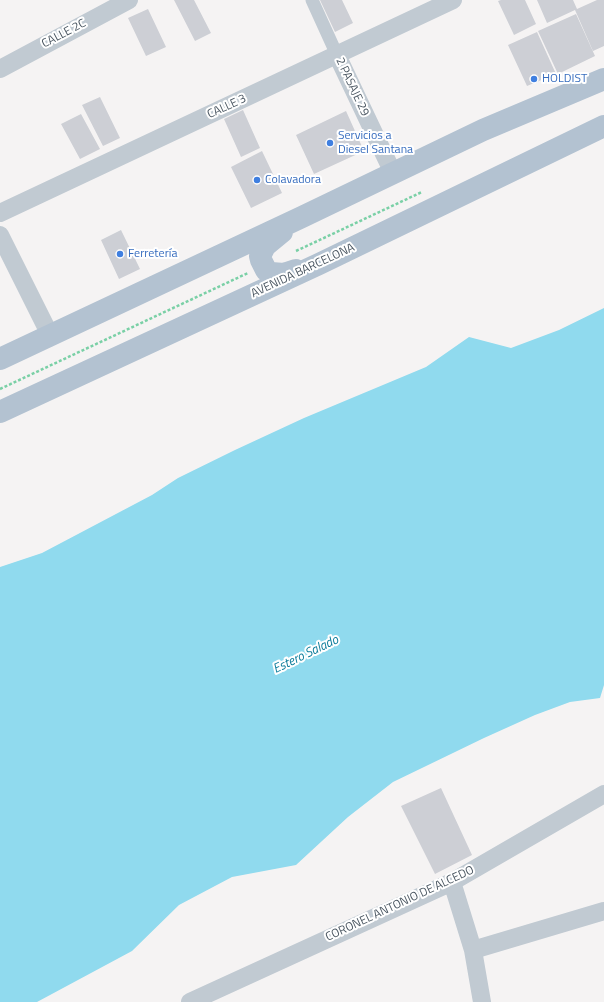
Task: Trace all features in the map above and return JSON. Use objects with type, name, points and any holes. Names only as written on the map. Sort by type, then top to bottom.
[{"type":"main road","points":[[0,359],[483,130],[604,79]]},
{"type":"main road","name":"AVENIDA BARCELONA","points":[[0,412],[319,264],[604,126]]},
{"type":"main road","points":[[302,217],[265,246],[260,256],[261,260],[266,270],[277,274],[284,274],[319,264]]},
{"type":"street","name":"CALLE 2C","points":[[0,69],[129,0]]},
{"type":"street","name":"2 PASAJE 29","points":[[312,0],[392,173]]},
{"type":"street","name":"CALLE 3","points":[[0,213],[453,0]]},
{"type":"street","points":[[0,235],[50,335]]},
{"type":"street","name":"CORONEL ANTONIO DE ALCEDO","points":[[190,1002],[214,997],[452,882],[604,794]]},
{"type":"street","points":[[452,882],[473,950],[482,1002]]},
{"type":"street","points":[[473,950],[604,911]]},
{"type":"water","name":"Estero Salado","points":[[604,308],[604,685],[600,698],[570,702],[535,715],[393,782],[348,817],[296,865],[232,877],[179,905],[132,951],[37,1002],[0,1002],[0,567],[42,553],[152,495],[178,478],[235,450],[304,418],[426,367],[469,337],[511,348],[559,330]]},
{"type":"building","points":[[174,0],[194,0],[211,33],[195,41]]},
{"type":"building","points":[[320,0],[342,0],[353,23],[335,32]]},
{"type":"building","points":[[525,0],[536,24],[514,35],[498,1]]},
{"type":"building","points":[[537,0],[573,0],[577,9],[597,0],[604,0],[604,46],[593,51],[575,10],[547,23]]},
{"type":"building","points":[[148,9],[166,47],[146,56],[128,18]]},
{"type":"building","points":[[576,14],[595,56],[558,74],[538,31]]},
{"type":"building","points":[[537,32],[556,74],[527,86],[508,45]]},
{"type":"building","points":[[100,97],[120,138],[103,146],[82,105]]},
{"type":"building","points":[[243,110],[260,148],[241,157],[224,119]]},
{"type":"building","name":"Servicios a Diesel Santana","points":[[346,111],[364,151],[314,174],[296,135]]},
{"type":"building","points":[[81,114],[100,149],[80,159],[61,124]]},
{"type":"building","name":"Colavadora","points":[[262,151],[282,193],[251,208],[231,167]]},
{"type":"building","name":"Ferretería","points":[[121,230],[140,269],[119,279],[101,240]]},
{"type":"building","points":[[441,788],[472,855],[435,874],[401,806]]},
{"type":"place","name":"HOLDIST","points":[[534,79]]},
{"type":"place","name":"Servicios a Diesel Santana","points":[[330,143]]},
{"type":"place","name":"Colavadora","points":[[257,180]]},
{"type":"place","name":"Ferretería","points":[[120,254]]}]
